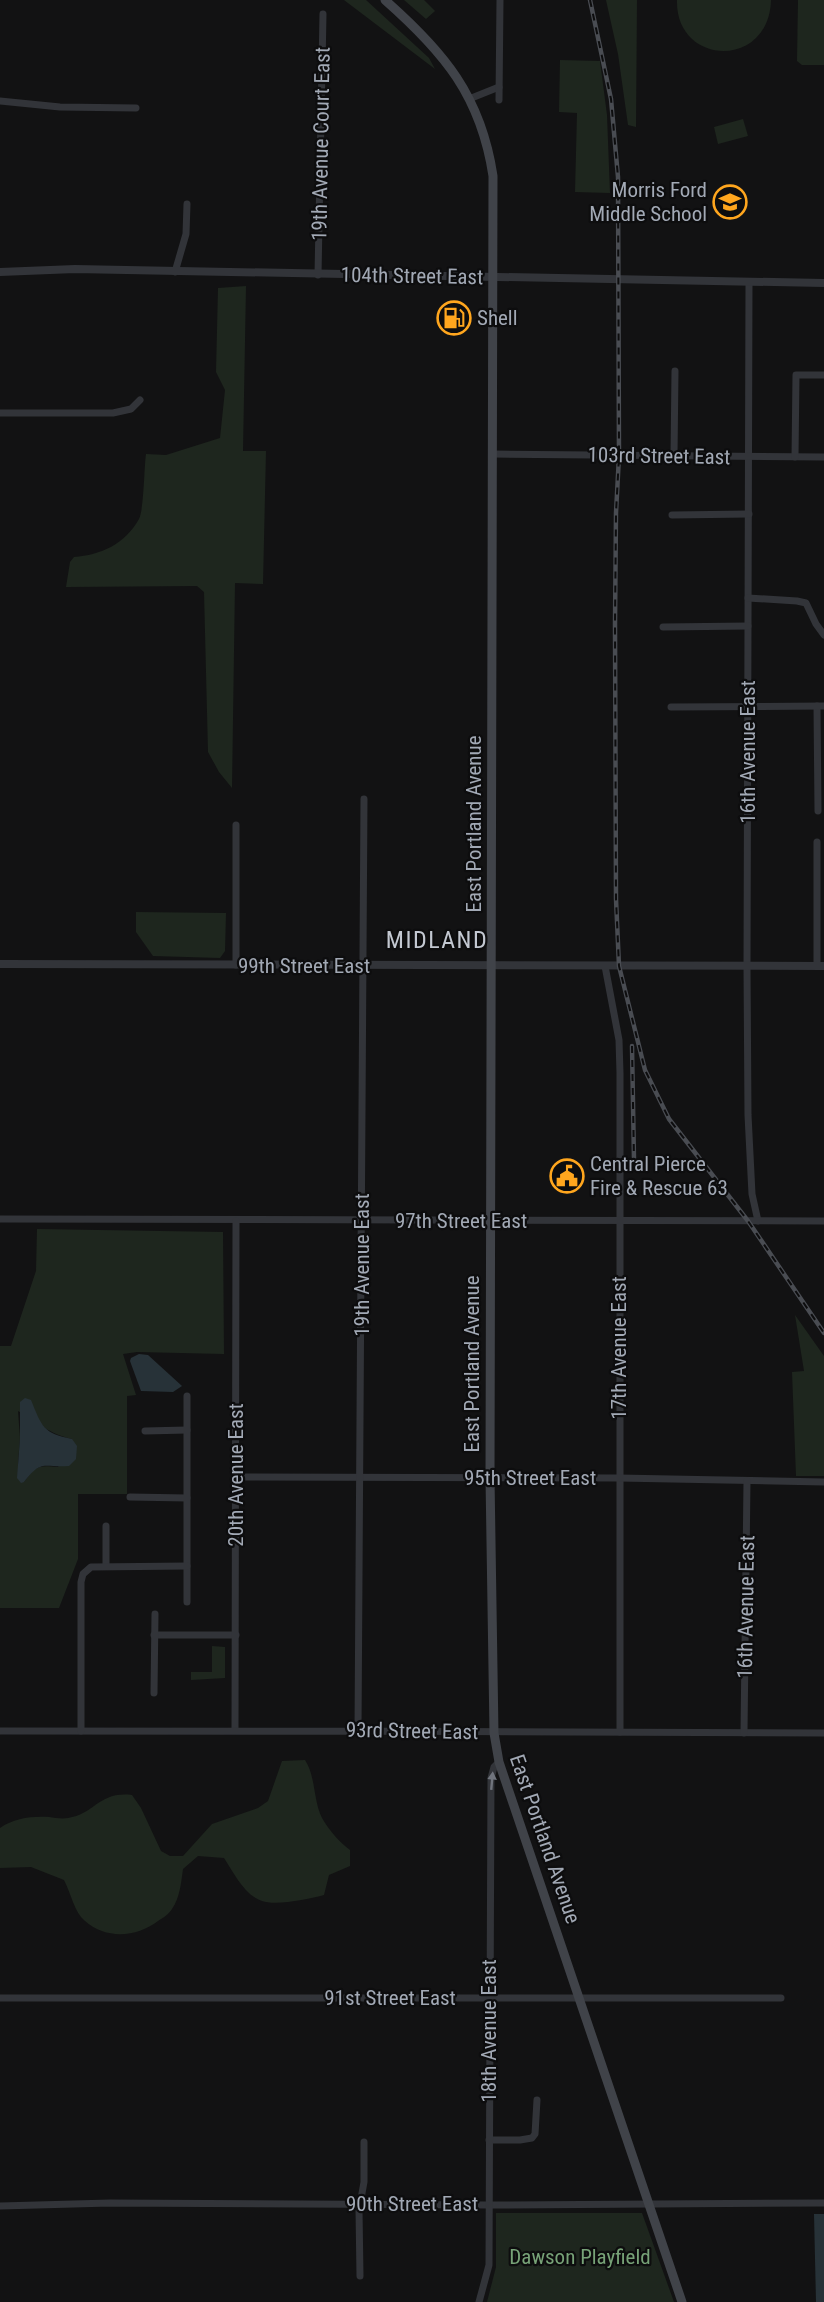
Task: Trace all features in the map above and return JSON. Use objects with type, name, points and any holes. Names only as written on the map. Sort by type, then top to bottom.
[{"type":"main road","name":"East Portland Avenue","points":[[385,0],[437,49],[459,80],[486,142],[493,176],[490,1478],[494,1733],[499,1761],[682,2302]]},
{"type":"street","points":[[499,100],[500,0]]},
{"type":"street","name":"19th Avenue Court East","points":[[318,275],[323,14]]},
{"type":"street","points":[[469,99],[499,87]]},
{"type":"street","points":[[0,101],[60,107],[136,108]]},
{"type":"street","points":[[175,272],[186,234],[187,204]]},
{"type":"street","name":"104th Street East","points":[[0,272],[75,269],[824,283]]},
{"type":"street","name":"16th Avenue East","points":[[749,282],[747,966],[749,1126],[752,1194],[758,1221]]},
{"type":"street","points":[[674,456],[675,371]]},
{"type":"street","points":[[795,457],[796,375],[824,375]]},
{"type":"street","points":[[0,413],[113,413],[131,409],[140,400]]},
{"type":"street","name":"103rd Street East","points":[[493,454],[824,457]]},
{"type":"street","points":[[672,515],[749,514]]},
{"type":"street","points":[[748,598],[806,603],[816,624],[824,634]]},
{"type":"street","points":[[663,627],[748,626]]},
{"type":"street","points":[[671,706],[821,706],[818,811]]},
{"type":"street","name":"19th Avenue East","points":[[358,1730],[364,799]]},
{"type":"street","points":[[236,825],[236,965]]},
{"type":"street","points":[[817,842],[820,966]]},
{"type":"street","name":"99th Street East","points":[[0,964],[820,966]]},
{"type":"street","name":"17th Avenue East","points":[[605,966],[619,1040],[620,1732]]},
{"type":"street","name":"97th Street East","points":[[0,1219],[824,1221]]},
{"type":"street","name":"20th Avenue East","points":[[235,1730],[236,1221]]},
{"type":"street","points":[[187,1396],[187,1602]]},
{"type":"street","points":[[146,1431],[187,1430]]},
{"type":"street","name":"95th Street East","points":[[237,1477],[619,1478],[824,1482]]},
{"type":"street","name":"16th Avenue East","points":[[744,1732],[747,1481]]},
{"type":"street","points":[[130,1497],[187,1498]]},
{"type":"street","points":[[106,1526],[106,1566]]},
{"type":"street","points":[[81,1731],[81,1578],[90,1567],[187,1566]]},
{"type":"street","points":[[154,1614],[154,1693]]},
{"type":"street","points":[[154,1635],[236,1635]]},
{"type":"street","name":"93rd Street East","points":[[0,1731],[358,1730],[494,1733],[824,1733]]},
{"type":"street","name":"18th Avenue East","points":[[479,2302],[489,2265],[491,1778],[494,1767],[499,1761]]},
{"type":"street","name":"91st Street East","points":[[0,1998],[781,1998]]},
{"type":"street","points":[[489,2140],[532,2138],[535,2134],[537,2100]]},
{"type":"street","points":[[360,2276],[359,2210],[362,2204],[364,2182],[364,2142]]},
{"type":"street","name":"90th Street East","points":[[0,2206],[110,2203],[648,2205],[824,2203]]},
{"type":"green space","points":[[344,0],[366,0],[429,58],[435,69]]},
{"type":"green space","points":[[404,0],[424,0],[435,11],[426,19]]},
{"type":"green space","points":[[606,0],[637,0],[636,127],[628,125],[618,54]]},
{"type":"green space","points":[[677,0],[771,0],[766,23],[755,39],[740,48],[722,51],[705,47],[691,38],[680,22]]},
{"type":"green space","points":[[798,0],[824,0],[824,65],[802,65],[797,61]]},
{"type":"green space","points":[[560,60],[600,61],[607,115],[610,193],[575,192],[577,113],[559,112]]},
{"type":"green space","points":[[743,119],[748,136],[718,144],[714,127]]},
{"type":"green space","points":[[246,286],[243,451],[266,451],[263,584],[235,583],[232,788],[219,772],[208,752],[204,592],[197,586],[66,587],[70,562],[74,557],[94,554],[111,547],[127,535],[139,519],[146,454],[166,455],[220,438],[225,390],[216,372],[218,288]]},
{"type":"green space","points":[[136,912],[226,913],[225,951],[220,958],[153,956],[136,932]]},
{"type":"green space","points":[[37,1229],[223,1232],[224,1354],[137,1352],[123,1354],[136,1395],[127,1396],[127,1494],[78,1494],[78,1559],[59,1608],[0,1608],[0,1346],[11,1346],[36,1271]],"holes":[[[18,1411],[50,1431],[72,1439],[58,1467],[38,1468],[24,1482],[18,1463],[20,1438]]]},
{"type":"green space","points":[[795,1315],[824,1356],[824,1476],[796,1476],[792,1372],[804,1371]]},
{"type":"green space","points":[[212,1646],[225,1647],[225,1678],[191,1680],[191,1672],[212,1672]]},
{"type":"green space","points":[[305,1760],[309,1767],[322,1818],[334,1836],[350,1850],[350,1866],[329,1875],[324,1895],[284,1902],[262,1901],[245,1889],[224,1858],[198,1856],[183,1869],[177,1900],[168,1914],[141,1930],[112,1934],[94,1927],[81,1917],[64,1880],[31,1867],[0,1868],[0,1828],[30,1817],[68,1818],[77,1816],[104,1799],[121,1795],[132,1795],[141,1808],[161,1851],[170,1856],[183,1856],[212,1824],[258,1808],[268,1801],[282,1761]]},
{"type":"green space","name":"Dawson Playfield","points":[[496,2213],[642,2213],[674,2302],[487,2302],[496,2267]]},
{"type":"shaded area","points":[[139,1354],[148,1355],[182,1386],[173,1392],[141,1391],[130,1361]]},
{"type":"shaded area","points":[[25,1398],[31,1400],[41,1423],[49,1431],[72,1439],[77,1446],[76,1459],[69,1466],[39,1467],[21,1483],[17,1478],[20,1402]]},
{"type":"shaded area","points":[[814,2214],[824,2214],[824,2302],[816,2302]]},
{"type":"railway","points":[[590,0],[611,99],[618,177],[619,456],[615,624],[616,899],[619,966],[645,1070],[669,1119],[748,1221],[824,1333]]},
{"type":"railway","points":[[632,1046],[634,1160]]},
{"type":"place","name":"Morris Ford Middle School","points":[[730,202]]},
{"type":"place","name":"Shell","points":[[454,318]]},
{"type":"place","name":"Central Pierce Fire & Rescue 63","points":[[567,1176]]},
{"type":"district","name":"MIDLAND","points":[[437,940]]}]
